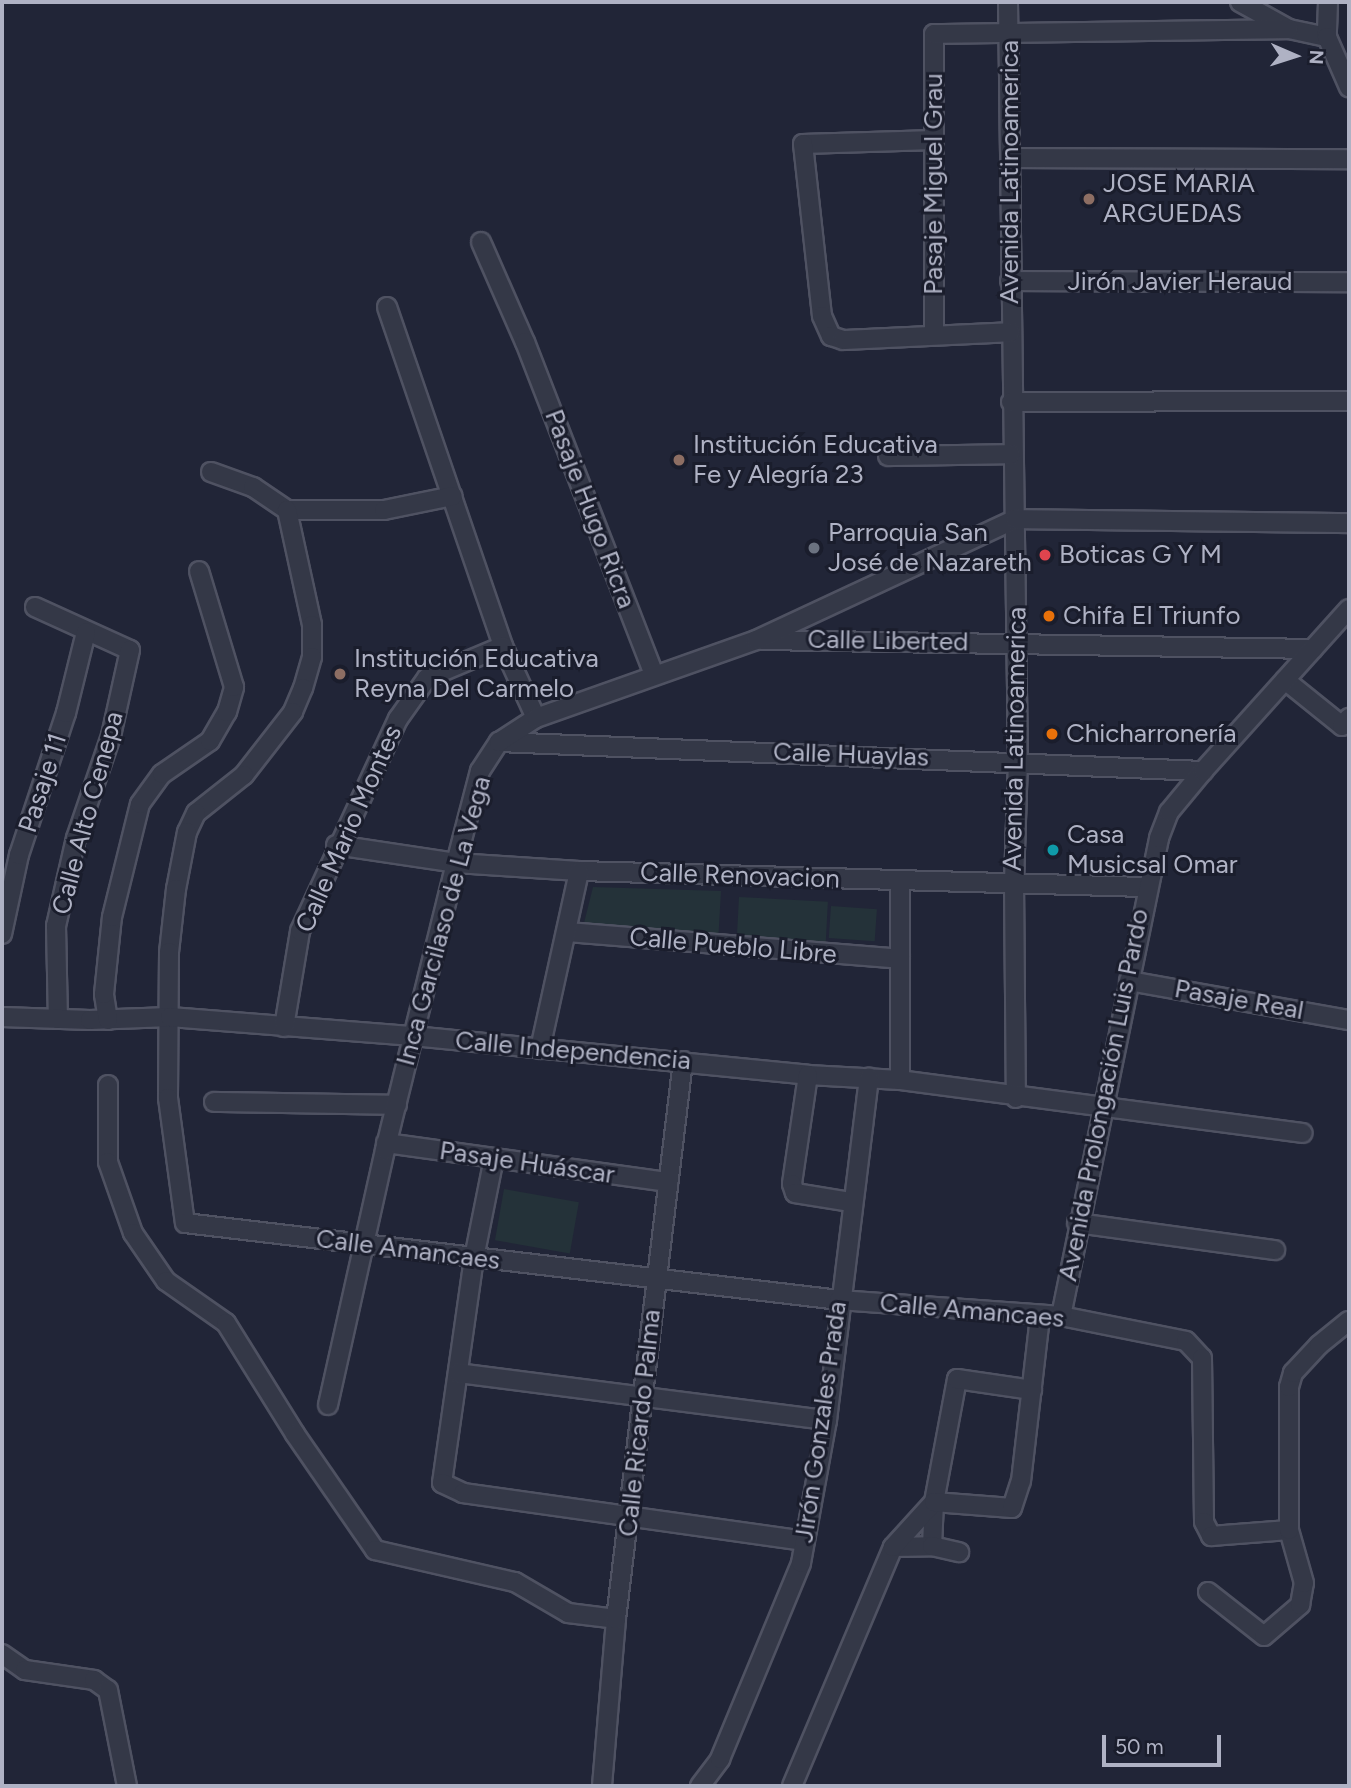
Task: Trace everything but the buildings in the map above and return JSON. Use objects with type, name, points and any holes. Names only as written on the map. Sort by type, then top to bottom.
[{"type":"street","name":"Avenida Latinoamerica","points":[[1008,2],[1011,402],[1018,761],[1014,882],[1016,1098]]},
{"type":"street","points":[[1240,2],[1289,29]]},
{"type":"street","points":[[1328,2],[1327,37],[1349,85]]},
{"type":"street","points":[[1009,35],[1289,29],[1327,37]]},
{"type":"street","name":"Pasaje Miguel Grau","points":[[934,333],[934,34],[1009,35]]},
{"type":"street","points":[[934,140],[803,144],[822,316],[831,336],[843,340],[934,333],[1011,332]]},
{"type":"street","points":[[1011,158],[1349,159]]},
{"type":"street","name":"Pasaje Hugo Ricra","points":[[481,242],[525,342],[654,675]]},
{"type":"street","name":"Jirón Javier Heraud","points":[[1010,281],[1349,282]]},
{"type":"street","points":[[387,307],[503,646],[536,718]]},
{"type":"street","points":[[1011,402],[1349,401]]},
{"type":"street","points":[[888,456],[1012,454]]},
{"type":"street","points":[[211,472],[253,487],[287,510],[384,510],[453,496]]},
{"type":"street","name":"Calle Amancaes","points":[[287,510],[308,600],[312,657],[293,712],[282,729],[244,775],[196,813],[187,832],[169,953],[169,1098],[185,1223],[839,1300],[1040,1318],[1061,1316],[1186,1341],[1195,1347],[1202,1358],[1204,1522],[1211,1536],[1289,1531]]},
{"type":"street","name":"Inca Garcilaso de La Vega","points":[[328,1405],[386,1143],[456,863],[480,771],[499,742],[536,718],[756,640],[1015,519],[1349,523]]},
{"type":"street","points":[[108,1020],[104,994],[112,917],[140,804],[162,775],[210,741],[227,712],[234,687],[199,571]]},
{"type":"street","points":[[35,607],[86,632]]},
{"type":"street","name":"Avenida Prolongación Luis Pardo","points":[[1061,1316],[1077,1223],[1129,981],[1145,887],[1170,812],[1203,771],[1349,609]]},
{"type":"street","name":"Calle Alto Cenepa","points":[[58,1018],[56,926],[76,838],[111,736],[130,650],[86,632]]},
{"type":"street","name":"Pasaje 11","points":[[2,934],[19,855],[66,713],[86,632]]},
{"type":"street","name":"Calle Liberted","points":[[756,640],[1017,642],[1314,649]]},
{"type":"street","name":"Calle Mario Montes","points":[[284,1027],[300,931],[336,845],[398,719],[427,678],[503,646]]},
{"type":"street","points":[[1285,680],[1342,726],[1349,718]]},
{"type":"street","name":"Calle Huaylas","points":[[499,742],[1018,761],[1203,771]]},
{"type":"street","name":"Calle Renovacion","points":[[336,845],[456,863],[579,871],[1145,887]]},
{"type":"street","points":[[540,1049],[579,871]]},
{"type":"street","points":[[900,882],[900,1080]]},
{"type":"street","name":"Calle Pueblo Libre","points":[[567,932],[900,960]]},
{"type":"street","name":"Pasaje Real","points":[[1129,981],[1349,1020]]},
{"type":"street","name":"Calle Independencia","points":[[2,1017],[108,1020],[170,1017],[413,1035],[808,1075],[900,1080],[1016,1098],[1303,1133]]},
{"type":"street","name":"Calle Ricardo Palma","points":[[602,1786],[617,1619],[683,1061]]},
{"type":"street","points":[[808,1075],[792,1184],[795,1194],[851,1202]]},
{"type":"street","name":"Jirón Gonzales Prada","points":[[700,1786],[720,1759],[801,1563],[827,1420],[851,1202],[869,1079]]},
{"type":"street","points":[[108,1085],[108,1162],[133,1233],[166,1281],[226,1323],[295,1434],[344,1502],[364,1539],[387,1556],[515,1582],[568,1613],[617,1619]]},
{"type":"street","points":[[214,1102],[397,1105]]},
{"type":"street","name":"Pasaje Huáscar","points":[[386,1143],[668,1182]]},
{"type":"street","points":[[494,1158],[474,1258],[442,1483],[463,1493],[805,1541]]},
{"type":"street","points":[[1077,1223],[1275,1250]]},
{"type":"street","points":[[934,1502],[1012,1508],[1021,1481],[1040,1318]]},
{"type":"street","points":[[1208,1592],[1264,1636],[1300,1605],[1304,1583],[1289,1531],[1289,1387],[1293,1373],[1310,1354],[1349,1321]]},
{"type":"street","points":[[458,1373],[827,1420]]},
{"type":"street","points":[[932,1546],[934,1502],[957,1379],[1032,1390]]},
{"type":"street","points":[[792,1786],[893,1547],[934,1502]]},
{"type":"street","points":[[893,1547],[932,1546],[959,1552]]},
{"type":"street","points":[[2,1654],[25,1670],[94,1680],[108,1690],[127,1786]]},
{"type":"shaded area","points":[[593,887],[721,891],[718,943],[583,927]]},
{"type":"shaded area","points":[[739,897],[828,902],[826,945],[737,940]]},
{"type":"shaded area","points":[[831,906],[877,909],[875,941],[829,938]]},
{"type":"shaded area","points":[[504,1189],[579,1202],[570,1253],[495,1240]]},
{"type":"place","name":"JOSE MARIA ARGUEDAS","points":[[1089,199]]},
{"type":"place","name":"Institución Educativa Fe y Alegría 23","points":[[679,460]]},
{"type":"place","name":"Parroquia San José de Nazareth","points":[[814,548]]},
{"type":"place","name":"Boticas G Y M","points":[[1045,555]]},
{"type":"place","name":"Chifa El Triunfo","points":[[1049,616]]},
{"type":"place","name":"Institución Educativa Reyna Del Carmelo","points":[[340,674]]},
{"type":"place","name":"Chicharronería","points":[[1052,734]]},
{"type":"place","name":"Casa Musicsal Omar","points":[[1053,850]]}]
